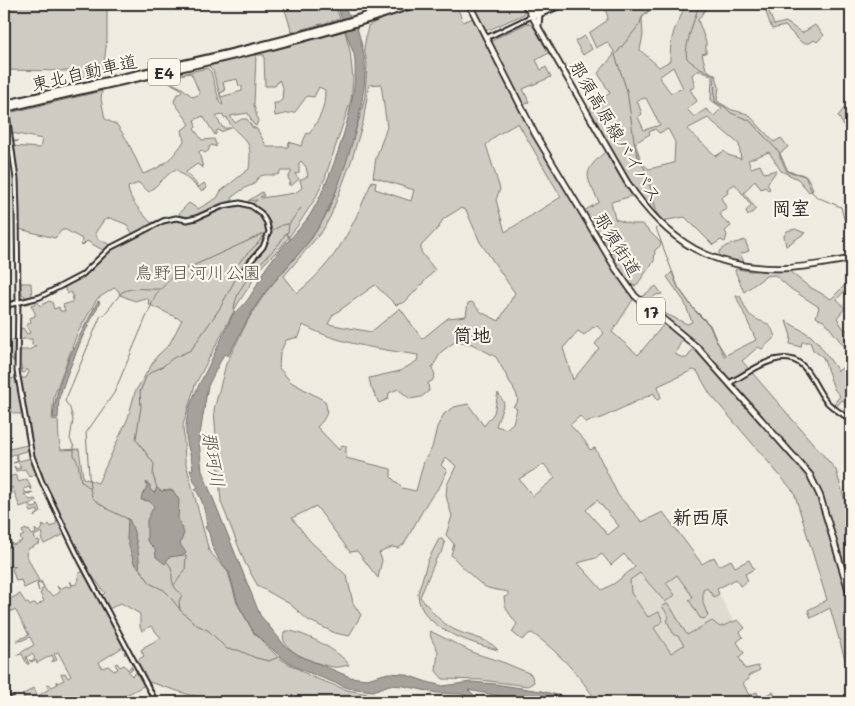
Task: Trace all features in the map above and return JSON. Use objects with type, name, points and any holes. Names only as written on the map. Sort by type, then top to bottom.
[{"type":"highway","name":"東北自動車道","points":[[377,14],[401,4]]},
{"type":"highway","name":"東北自動車道","points":[[4,109],[212,61],[415,4]]},
{"type":"highway","points":[[532,16],[551,4]]},
{"type":"highway","points":[[526,5],[538,12],[562,4]]},
{"type":"highway","points":[[538,12],[538,26]]},
{"type":"highway","name":"東北自動車道","points":[[4,104],[324,30]]},
{"type":"main road","name":"那須街道","points":[[468,4],[535,134],[624,281],[637,299],[698,348],[813,480],[851,598]]},
{"type":"main road","name":"那須高原線バイパス","points":[[526,5],[627,182],[659,223],[680,240],[719,260],[747,267],[788,268],[851,259]]},
{"type":"street","points":[[486,38],[532,16]]},
{"type":"street","points":[[4,95],[16,178],[17,378],[34,464],[80,560],[156,702]]},
{"type":"street","points":[[4,306],[40,297],[82,275],[110,248],[163,221],[176,218],[187,220],[196,218],[223,206],[240,203],[251,206],[261,213],[267,222],[269,232],[263,247],[242,273]]},
{"type":"street","points":[[729,383],[773,360],[798,362],[807,370],[829,404],[851,420]]},
{"type":"street","points":[[4,690],[10,702]]},
{"type":"shaded area","points":[[337,4],[343,4],[355,23],[365,63],[365,80],[357,125],[343,173],[326,215],[305,247],[270,286],[249,317],[228,356],[224,354],[208,386],[199,441],[202,471],[260,615],[286,647],[300,656],[350,677],[367,679],[388,673],[404,674],[443,686],[471,682],[495,684],[541,691],[585,702],[543,702],[468,690],[483,702],[480,702],[462,694],[437,693],[389,685],[373,691],[348,688],[302,670],[282,658],[254,633],[238,604],[229,572],[219,560],[205,527],[207,526],[203,506],[195,489],[198,487],[190,470],[193,469],[186,437],[188,414],[194,396],[233,314],[245,304],[268,265],[308,218],[326,184],[334,162],[349,115],[355,71],[354,54]]},
{"type":"shaded area","points":[[98,301],[100,302],[82,338],[59,398],[58,418],[53,418],[55,402],[64,372],[76,343]]},
{"type":"shaded area","points":[[146,482],[154,493],[157,488],[161,491],[171,490],[179,500],[178,519],[184,533],[180,544],[186,553],[169,557],[165,564],[156,557],[155,549],[147,541],[147,520],[154,506],[149,501],[141,500],[147,487]]},
{"type":"shaded area","points":[[128,518],[133,527],[139,568],[134,563],[127,539]]},
{"type":"shaded area","points":[[663,552],[711,579],[735,624],[672,659],[619,582]]},
{"type":"green space","points":[[4,4],[107,4],[107,39],[103,73],[72,79],[69,71],[4,70]]},
{"type":"green space","points":[[283,4],[335,4],[340,19],[292,32]]},
{"type":"green space","points":[[426,4],[456,4],[463,22],[473,18],[537,141],[634,298],[612,332],[638,355],[665,323],[686,340],[682,340],[675,354],[687,358],[695,346],[654,310],[660,306],[664,313],[687,324],[692,322],[684,301],[667,277],[672,272],[678,287],[696,312],[709,325],[724,356],[756,340],[736,296],[740,296],[749,314],[768,324],[773,331],[775,337],[762,349],[758,347],[742,361],[836,470],[851,522],[851,680],[830,608],[811,618],[808,610],[827,600],[794,492],[710,394],[697,371],[693,370],[658,386],[661,398],[657,400],[654,393],[597,420],[586,423],[580,416],[570,425],[584,440],[590,450],[595,448],[618,495],[642,522],[663,512],[702,564],[714,557],[719,566],[731,560],[735,567],[749,560],[754,569],[745,574],[748,581],[740,586],[736,579],[717,589],[719,594],[714,597],[707,588],[703,590],[703,603],[708,616],[704,619],[700,618],[689,600],[693,597],[677,575],[666,583],[675,595],[665,602],[640,573],[630,580],[631,593],[648,617],[659,612],[663,621],[654,628],[671,653],[684,645],[678,636],[674,635],[667,621],[669,617],[662,606],[667,604],[670,606],[687,635],[712,621],[720,627],[738,620],[745,628],[740,632],[743,637],[737,642],[744,653],[739,657],[745,669],[758,666],[760,670],[748,676],[749,679],[743,683],[749,695],[757,692],[759,698],[773,692],[778,702],[597,702],[568,664],[542,640],[532,633],[522,640],[512,632],[517,624],[505,605],[504,597],[508,596],[508,592],[484,586],[451,555],[454,544],[446,535],[452,516],[446,496],[447,485],[456,466],[446,457],[441,465],[447,471],[440,486],[428,501],[404,544],[398,548],[392,547],[379,553],[382,560],[378,578],[357,551],[350,552],[316,506],[292,518],[310,541],[347,576],[353,603],[361,615],[349,636],[335,633],[308,620],[290,604],[258,586],[245,563],[221,502],[214,410],[226,364],[249,318],[266,292],[311,239],[327,214],[360,117],[365,96],[367,64],[364,48],[368,26],[383,18]],"holes":[[[381,84],[387,127],[376,158],[373,177],[414,190],[411,201],[375,189],[376,182],[372,181],[358,214],[342,242],[323,268],[297,293],[284,276],[323,230],[331,215],[352,159],[363,122],[369,85]],[[518,123],[561,197],[505,232],[496,200],[500,189],[486,145],[497,135]],[[461,208],[466,210],[480,242],[515,293],[499,321],[481,312],[472,302],[468,303],[466,316],[448,318],[422,339],[400,308],[371,332],[328,324],[333,315],[375,285],[396,305],[405,302],[435,270],[421,252],[421,246],[439,227],[443,219]],[[303,325],[330,337],[345,341],[418,355],[417,361],[400,371],[369,378],[379,403],[388,399],[389,393],[398,389],[410,399],[421,397],[429,391],[428,383],[432,381],[435,375],[432,368],[441,352],[456,341],[472,344],[496,357],[516,393],[518,399],[517,403],[513,406],[517,409],[513,423],[506,429],[496,426],[504,403],[498,393],[494,413],[484,426],[468,404],[454,407],[444,414],[437,427],[432,448],[424,461],[416,491],[402,488],[391,477],[391,469],[346,458],[346,446],[342,445],[339,450],[317,427],[326,415],[325,401],[291,382],[279,368],[280,353],[286,340],[299,337]],[[597,326],[604,333],[595,344],[599,348],[573,380],[563,348],[578,331],[584,335]],[[544,464],[555,478],[533,496],[519,479]],[[597,500],[619,526],[608,535],[586,510]],[[602,554],[611,565],[624,554],[635,567],[615,583],[602,590],[578,563],[596,558]]]},
{"type":"green space","points":[[471,4],[521,4],[524,14],[491,29],[485,29]]},
{"type":"green space","points":[[604,4],[653,4],[652,8],[642,18],[643,35],[640,50],[659,67],[670,61],[673,35],[684,4],[705,4],[706,8],[698,20],[706,42],[706,53],[702,54],[706,69],[716,76],[719,87],[717,101],[732,110],[748,114],[774,142],[781,138],[788,147],[779,154],[787,172],[807,177],[813,190],[809,192],[798,179],[781,171],[769,152],[748,160],[751,168],[760,165],[764,173],[777,170],[767,184],[770,189],[768,190],[765,187],[761,189],[755,180],[744,193],[756,209],[748,216],[746,211],[751,205],[735,184],[727,189],[728,193],[721,198],[727,209],[719,213],[727,224],[729,223],[731,226],[725,231],[727,235],[725,242],[721,240],[713,245],[685,217],[661,221],[629,184],[603,139],[589,109],[610,93],[598,73],[613,56],[614,51],[607,42],[596,48],[589,33],[608,18]],"holes":[[[673,67],[683,88],[671,93],[659,77]],[[696,71],[702,71],[712,76],[711,100],[722,108],[714,116],[706,109],[694,117],[687,109],[697,101],[690,89],[695,87],[692,75]],[[646,98],[660,125],[644,130],[638,117],[642,114],[637,100]],[[708,118],[739,144],[741,159],[728,155],[724,151],[716,156],[687,129]],[[655,129],[659,133],[668,129],[675,142],[674,163],[649,169],[642,163],[635,143],[650,134],[649,132]]]},
{"type":"green space","points":[[763,4],[766,4],[774,25],[786,22],[802,33],[815,25],[824,35],[817,42],[814,40],[810,43],[802,43],[785,26],[772,29]]},
{"type":"green space","points":[[528,23],[533,26],[549,53],[536,60],[541,70],[546,67],[551,77],[523,89],[529,102],[522,106],[492,43],[494,39]]},
{"type":"green space","name":"鳥野目河川公園","points":[[345,31],[350,51],[353,79],[351,100],[325,178],[315,199],[282,246],[263,265],[237,305],[195,385],[183,425],[185,460],[209,551],[228,572],[237,603],[254,633],[279,658],[312,677],[347,690],[411,702],[215,702],[199,697],[197,702],[198,697],[192,695],[192,702],[185,700],[190,695],[146,681],[136,661],[144,656],[141,650],[144,647],[161,638],[151,626],[142,631],[140,627],[140,614],[121,603],[107,610],[101,596],[105,593],[91,574],[89,574],[64,531],[65,534],[44,544],[41,538],[42,532],[34,536],[36,541],[39,540],[40,543],[28,549],[26,554],[39,581],[24,588],[21,580],[16,581],[12,569],[16,566],[12,567],[9,564],[10,566],[6,567],[5,565],[4,543],[7,541],[5,538],[8,542],[5,545],[7,548],[11,546],[8,537],[13,545],[22,541],[20,537],[24,535],[22,531],[29,530],[32,535],[36,533],[35,529],[38,532],[43,528],[42,525],[46,527],[49,524],[51,527],[56,524],[57,517],[56,510],[35,462],[25,414],[14,413],[9,406],[4,406],[4,382],[14,378],[26,378],[29,372],[26,369],[24,373],[21,372],[22,367],[18,363],[18,350],[29,350],[36,346],[32,345],[32,339],[18,341],[19,330],[23,328],[27,334],[30,333],[26,325],[31,322],[30,318],[35,316],[31,305],[38,302],[40,306],[49,301],[52,302],[54,309],[59,307],[60,311],[65,311],[63,305],[72,302],[73,296],[71,292],[67,294],[64,287],[87,273],[106,252],[87,241],[82,246],[82,239],[66,230],[62,230],[55,238],[19,229],[13,146],[40,148],[42,139],[12,133],[13,141],[18,141],[13,142],[9,113],[102,91],[101,99],[105,119],[117,125],[127,140],[143,174],[156,169],[172,157],[184,141],[182,130],[190,124],[174,102],[176,96],[182,91],[181,89],[172,84],[165,78],[207,68],[211,72],[220,103],[223,105],[213,71],[209,66]],"holes":[[[256,55],[264,55],[265,86],[275,86],[279,80],[283,87],[282,100],[274,103],[275,116],[295,112],[307,96],[314,97],[319,87],[325,90],[321,114],[309,134],[307,133],[301,146],[289,142],[288,147],[267,147],[257,129],[252,127],[247,119],[242,119],[235,123],[230,116],[248,113],[253,124],[256,126],[258,121],[254,105]],[[191,73],[200,94],[193,97],[172,83],[171,81],[178,75]],[[237,79],[239,86],[242,86],[242,91],[221,97],[220,93],[225,91],[223,82]],[[223,114],[224,118],[227,117],[231,125],[249,146],[249,169],[221,191],[217,198],[198,209],[189,203],[180,212],[179,216],[193,217],[233,200],[232,197],[253,185],[263,175],[277,175],[280,171],[292,171],[288,178],[291,183],[288,184],[291,186],[299,179],[295,174],[299,173],[299,163],[301,161],[306,167],[308,176],[300,180],[302,188],[295,193],[261,198],[261,196],[264,196],[262,192],[248,201],[257,200],[253,203],[263,211],[255,211],[242,205],[235,205],[196,220],[173,219],[113,246],[98,239],[95,233],[104,220],[110,218],[126,224],[133,234],[167,216],[151,223],[133,202],[128,187],[139,183],[149,192],[176,169],[202,191],[207,188],[204,183],[199,187],[186,172],[197,164],[203,168],[199,152],[201,150],[205,153],[212,145],[216,147],[214,139],[202,140],[194,129],[196,127],[194,120],[203,116],[215,135],[216,131],[219,130],[220,132],[231,128],[223,128],[216,117]],[[114,288],[118,290],[120,295],[135,301],[145,298],[149,300],[148,304],[182,320],[169,345],[157,356],[135,392],[128,418],[98,483],[83,478],[79,449],[61,450],[58,420],[52,419],[54,396],[77,334],[97,299]]]},
{"type":"green space","points":[[585,36],[592,49],[583,55],[575,41]]},
{"type":"green space","points":[[845,107],[851,116],[851,143],[849,143],[844,126],[838,116]]},
{"type":"green space","points":[[605,152],[632,196],[611,202],[615,219],[630,224],[642,224],[661,243],[655,250],[654,261],[636,286],[629,284],[584,211],[599,202],[588,175],[592,165]]},
{"type":"green space","points":[[795,229],[805,233],[786,246],[784,236],[787,231]]},
{"type":"green space","points":[[745,240],[749,251],[740,254],[745,264],[719,256],[719,252],[726,246]]},
{"type":"green space","points":[[736,269],[789,271],[808,286],[831,299],[851,279],[851,286],[837,299],[845,308],[837,318],[843,328],[851,332],[851,355],[825,322],[816,317],[819,307],[791,289],[775,275],[766,276],[744,292],[735,271]]},
{"type":"green space","points":[[20,283],[31,283],[32,297],[27,298],[22,294]]},
{"type":"green space","points":[[656,286],[662,294],[652,298],[651,303],[654,307],[652,309],[640,298]]},
{"type":"green space","points":[[786,321],[810,335],[838,371],[851,361],[851,407],[842,400],[836,407],[833,405],[840,396],[834,389],[823,357],[813,350],[810,342],[802,342],[801,347],[790,344],[791,336]]},
{"type":"green space","points":[[15,339],[14,362],[4,349],[4,343]]},
{"type":"green space","points":[[28,445],[29,450],[16,454],[19,461],[31,458],[37,474],[29,477],[25,469],[16,471],[14,466],[17,469],[21,467],[18,462],[13,463],[18,461],[15,454],[4,458],[4,450]]},
{"type":"green space","points":[[4,474],[9,477],[15,475],[19,482],[27,479],[32,490],[29,487],[24,489],[24,491],[33,493],[24,494],[30,500],[35,499],[36,501],[29,504],[32,508],[37,507],[38,504],[41,512],[34,517],[38,514],[38,510],[31,512],[28,504],[20,507],[12,487],[10,488],[12,494],[4,497]]},
{"type":"green space","points":[[439,539],[442,539],[445,543],[443,550],[436,559],[420,597],[448,626],[488,642],[498,650],[474,643],[448,632],[436,625],[420,605],[418,593],[428,560]]},
{"type":"green space","points":[[83,571],[127,652],[125,655],[124,652],[126,652],[123,647],[99,662],[102,668],[108,666],[114,671],[118,669],[115,664],[117,663],[120,667],[124,665],[128,670],[131,666],[133,669],[129,673],[132,676],[138,671],[145,685],[113,702],[58,702],[56,698],[46,702],[25,702],[22,695],[34,688],[38,696],[49,689],[47,685],[49,684],[52,687],[58,684],[56,681],[58,683],[64,680],[61,674],[65,673],[68,678],[71,676],[58,652],[54,654],[57,660],[52,662],[54,660],[52,655],[37,663],[36,660],[31,662],[29,660],[31,661],[35,658],[32,654],[26,657],[29,664],[27,664],[22,654],[17,655],[34,645],[30,637],[18,642],[17,640],[29,635],[16,611],[4,614],[4,602],[20,594],[30,606],[35,603],[37,606],[44,601],[40,593],[44,588],[41,583],[37,584],[41,581],[46,591],[53,596],[60,592],[57,586],[60,589],[66,586],[70,587],[72,586],[70,581],[73,585],[77,584],[78,574]]},
{"type":"green space","points":[[285,631],[291,631],[320,642],[338,654],[349,665],[333,667],[309,660],[286,644],[283,638]]},
{"type":"green space","points":[[430,631],[474,653],[531,674],[534,682],[528,686],[481,680],[443,679],[436,671],[438,651],[431,638]]},
{"type":"waterway","points":[[652,4],[640,24],[615,55],[627,91],[635,147],[639,160],[646,171],[658,217]]},
{"type":"waterway","points":[[700,4],[690,31],[686,54],[692,63],[714,75],[715,102],[725,107],[731,113],[749,120],[779,152],[788,171],[805,176],[812,192],[817,197],[841,207],[844,219],[851,225]]},
{"type":"waterway","points":[[290,239],[286,233],[288,232],[289,224],[301,208]]},
{"type":"waterway","points":[[273,230],[288,224]]},
{"type":"waterway","points":[[656,228],[678,287],[692,307],[710,325],[716,340],[725,354]]},
{"type":"waterway","points":[[90,488],[86,433],[114,393],[156,294],[175,274],[265,233]]},
{"type":"waterway","points":[[234,312],[235,303],[243,285],[286,233]]},
{"type":"waterway","points":[[239,263],[259,242],[263,235]]},
{"type":"waterway","points":[[157,488],[153,475],[154,464],[136,439],[141,407],[140,392],[146,377],[151,372],[162,367],[173,358],[191,350],[220,308],[236,278]]},
{"type":"waterway","points":[[128,519],[96,501],[92,497],[90,488],[81,481],[78,463],[74,455],[74,447],[70,439],[73,420],[70,408],[65,401],[101,315],[103,316],[122,292],[136,289],[160,289]]},
{"type":"waterway","points":[[175,584],[185,570],[185,555]]},
{"type":"waterway","points":[[167,562],[171,567],[174,585],[182,595],[179,601],[180,610]]},
{"type":"waterway","points":[[139,568],[151,584],[164,590],[169,595]]},
{"type":"waterway","points":[[171,598],[182,612],[197,625],[209,631],[227,649],[238,650],[256,658],[269,661],[281,656]]},
{"type":"district","name":"岡室","points":[[791,207]]},
{"type":"district","name":"筒地","points":[[472,334]]},
{"type":"district","name":"新西原","points":[[701,516]]},
{"type":"water label","name":"那珂川","points":[[214,459]]}]
